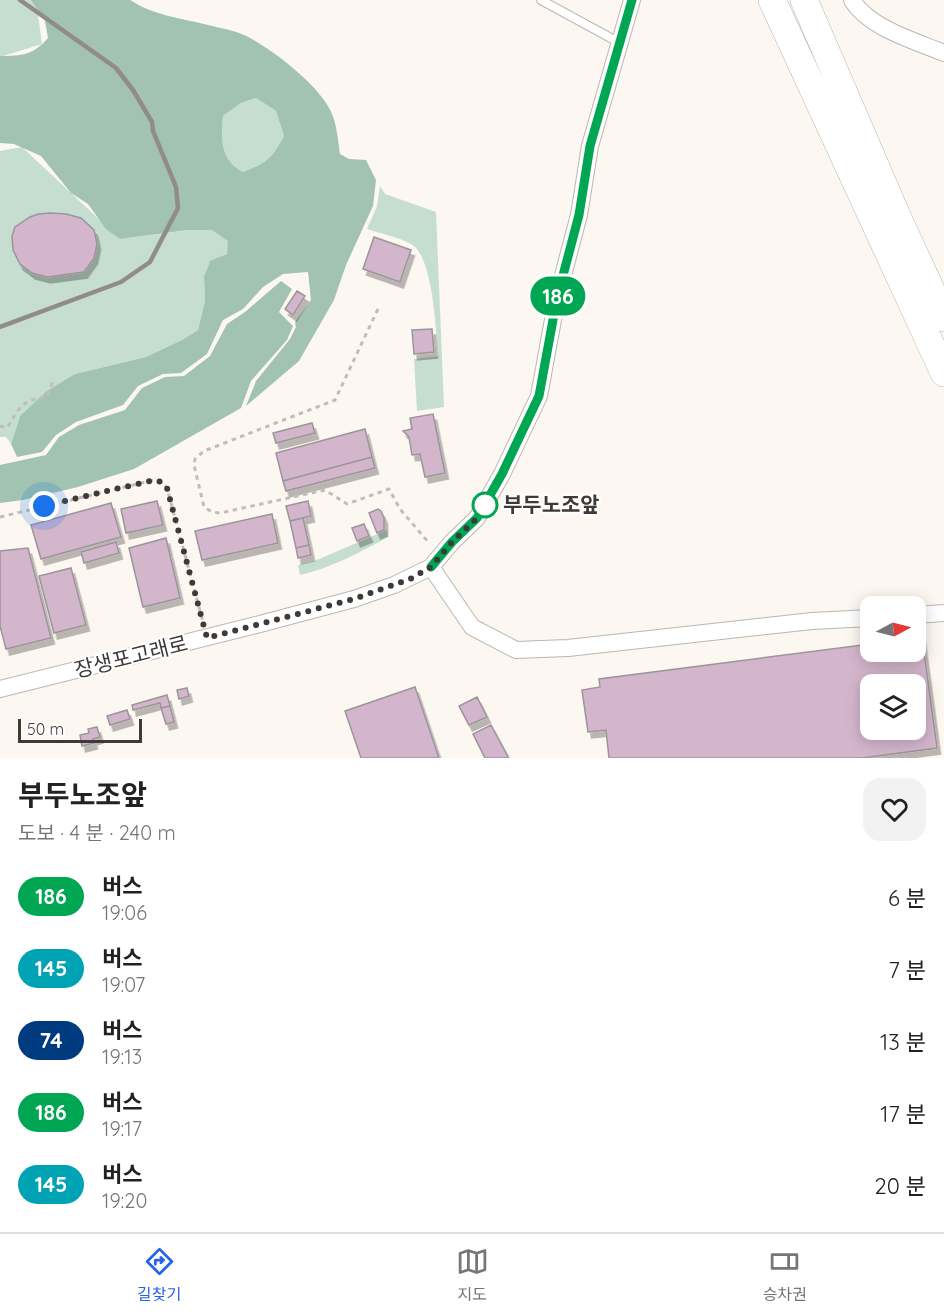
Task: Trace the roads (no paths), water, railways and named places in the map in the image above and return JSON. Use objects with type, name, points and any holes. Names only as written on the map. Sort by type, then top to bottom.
[{"type":"highway","points":[[772,0],[944,373]]},
{"type":"highway","points":[[804,0],[897,216],[944,318]]},
{"type":"street","name":"장생포고래로","points":[[0,689],[354,599],[410,579],[436,561],[477,518],[502,474],[539,396],[557,298],[579,215],[590,146],[632,0]]},
{"type":"street","points":[[852,0],[857,9],[876,24],[944,53]]},
{"type":"street","points":[[436,561],[472,627],[516,650],[568,648],[812,621],[860,619]]},
{"type":"street","points":[[926,614],[944,613]]},
{"type":"lane","points":[[541,0],[620,43]]},
{"type":"railway","points":[[0,327],[121,282],[150,262],[178,208],[176,187],[153,131],[152,122],[133,90],[116,68],[20,0]]},
{"type":"place","name":"부두노조앞","points":[[485,505]]}]
